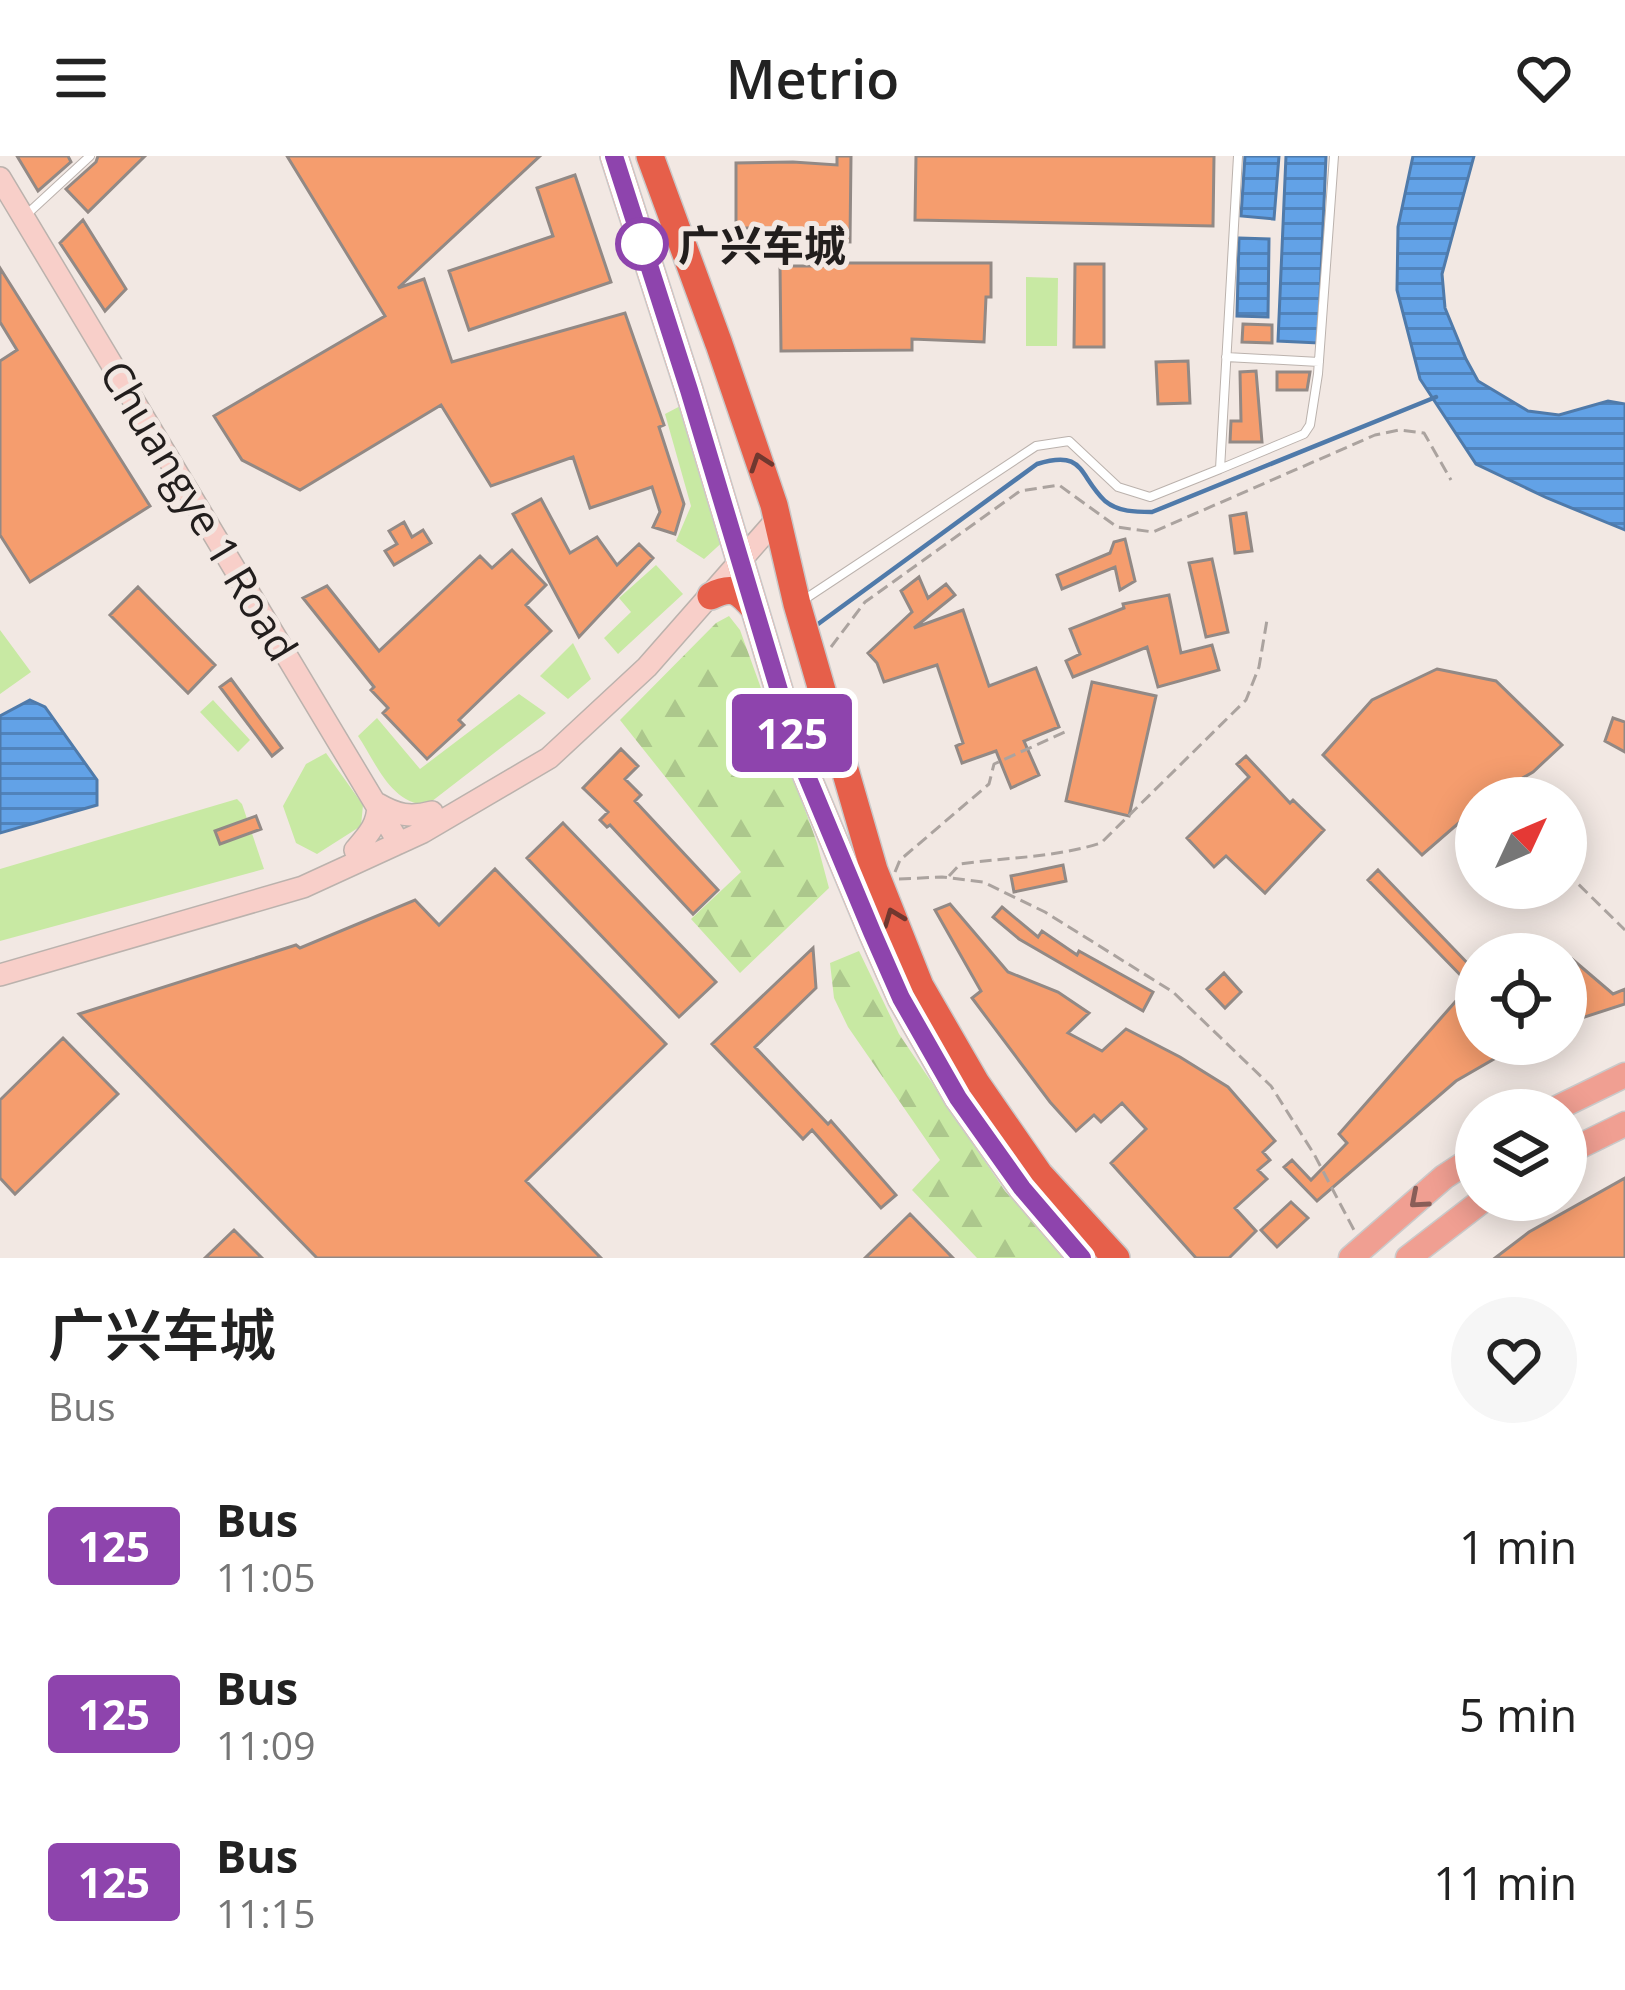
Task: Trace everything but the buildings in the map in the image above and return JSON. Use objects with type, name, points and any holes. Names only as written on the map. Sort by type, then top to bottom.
[{"type":"highway","points":[[614,156],[799,757],[901,998],[958,1098],[1022,1188],[1082,1258]]},
{"type":"highway","points":[[650,156],[776,512],[797,604],[874,870],[920,986],[976,1083],[1040,1174],[1116,1258]]},
{"type":"highway","points":[[711,596],[735,591],[754,608]]},
{"type":"main road","points":[[1587,1093],[1625,1075]]},
{"type":"main road","points":[[1587,1143],[1625,1124]]},
{"type":"main road","points":[[1358,1253],[1455,1170]]},
{"type":"main road","points":[[1408,1258],[1456,1221]]},
{"type":"street","name":"Chuangye 1 Road","points":[[0,178],[397,837]]},
{"type":"street","points":[[0,975],[303,886],[397,837],[542,748],[639,658],[776,512]]},
{"type":"street","points":[[0,962],[299,875],[355,850],[423,832],[549,758],[647,667],[711,596],[738,555]]},
{"type":"street","points":[[378,804],[406,816],[432,812]]},
{"type":"street","points":[[355,850],[374,826],[378,804]]},
{"type":"lane","points":[[24,218],[90,156]]},
{"type":"lane","points":[[1220,469],[1238,156]]},
{"type":"lane","points":[[797,604],[1036,446],[1069,441],[1118,487],[1150,497],[1304,434],[1310,425],[1319,362],[1334,156]]},
{"type":"lane","points":[[1226,357],[1319,362]]},
{"type":"path","points":[[816,668],[865,602],[1020,491],[1059,485],[1117,527],[1153,532],[1355,444],[1399,430],[1424,433],[1451,480]]},
{"type":"path","points":[[948,878],[960,864],[1032,859],[1101,842],[1246,700],[1268,620]]},
{"type":"path","points":[[1065,733],[994,764],[989,784],[900,860],[893,879],[983,882],[1045,912],[1173,992],[1270,1086],[1314,1154],[1358,1253]]},
{"type":"path","points":[[1587,893],[1625,930]]},
{"type":"green space","points":[[1026,277],[1058,278],[1057,346],[1026,346]]},
{"type":"green space","points":[[688,402],[727,538],[704,559],[676,541],[691,506],[665,414]]},
{"type":"green space","points":[[656,565],[683,594],[618,654],[604,638],[631,612],[619,598]]},
{"type":"green space","points":[[729,616],[740,630],[829,888],[740,973],[691,919],[741,872],[620,720],[716,623]]},
{"type":"green space","points":[[0,630],[31,672],[0,694]]},
{"type":"green space","points":[[573,643],[591,679],[568,699],[540,676]]},
{"type":"green space","points":[[519,694],[546,713],[427,805],[394,790],[358,736],[377,718],[420,769]]},
{"type":"green space","points":[[213,700],[250,740],[238,752],[200,712]]},
{"type":"green space","points":[[326,753],[363,805],[361,826],[317,854],[296,843],[283,806],[306,764]]},
{"type":"green space","points":[[237,799],[264,869],[0,941],[0,869]]},
{"type":"green space","points":[[859,951],[899,1034],[1005,1191],[1066,1258],[977,1258],[912,1190],[940,1160],[848,1027],[834,998],[830,963]]},
{"type":"water","points":[[1245,156],[1279,156],[1274,219],[1241,216]]},
{"type":"water","points":[[1286,156],[1326,156],[1318,343],[1278,341]]},
{"type":"water","points":[[1413,156],[1474,156],[1442,274],[1445,308],[1478,381],[1528,411],[1559,415],[1608,401],[1625,404],[1625,530],[1476,464],[1420,379],[1397,290],[1398,227]]},
{"type":"water","points":[[1239,238],[1269,239],[1268,317],[1237,316]]},
{"type":"water","points":[[30,700],[45,707],[97,780],[97,805],[0,833],[0,716]]},
{"type":"waterway","points":[[814,627],[1037,464],[1072,462],[1110,505],[1152,512],[1436,397]]},
{"type":"bus line","name":"125","points":[[614,156],[799,757],[872,932],[901,998],[958,1098],[1022,1188],[1082,1258]]},
{"type":"place","name":"广兴车城","points":[[642,244]]}]
